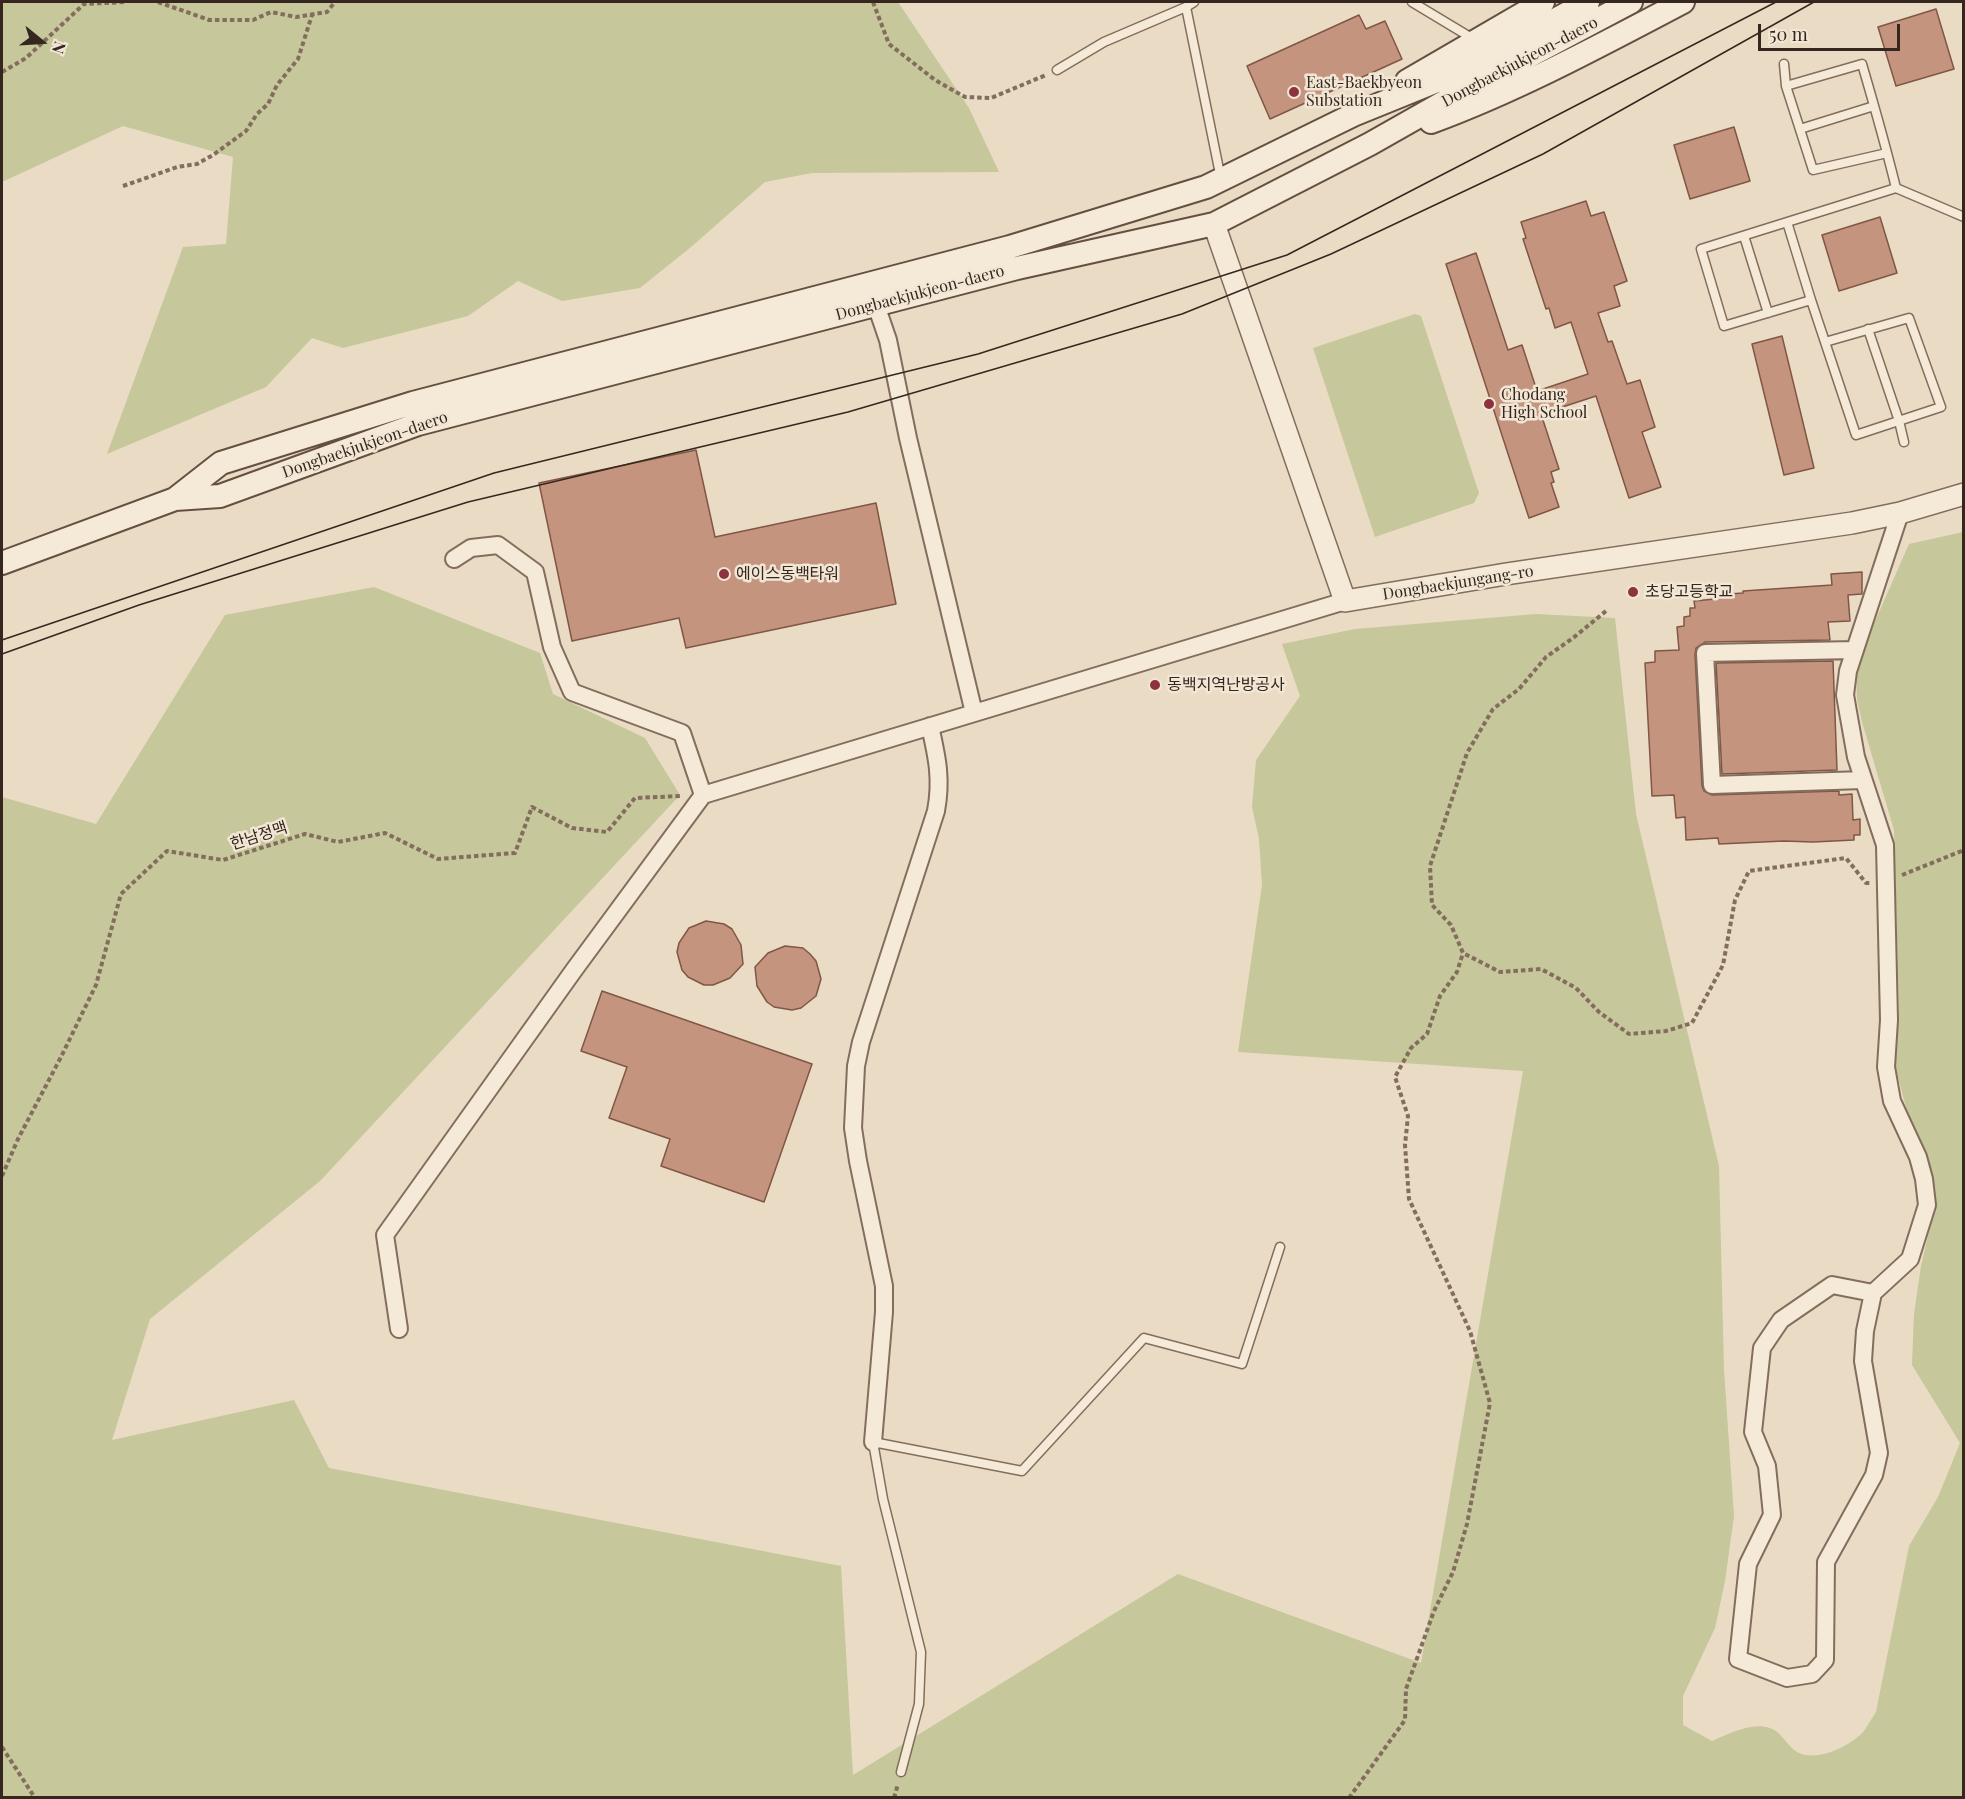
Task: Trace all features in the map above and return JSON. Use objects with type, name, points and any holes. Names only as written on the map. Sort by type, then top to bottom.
[{"type":"main road","points":[[1353,115],[1543,2]]},
{"type":"main road","name":"Dongbaekjukjeon-daero","points":[[175,499],[221,463],[413,403],[1010,247],[1206,187],[1353,115],[1459,72],[1588,2]]},
{"type":"main road","name":"Dongbaekjukjeon-daero","points":[[2,563],[175,499],[220,496],[418,424],[1017,268],[1214,224],[1370,144],[1467,89],[1631,2]]},
{"type":"main road","points":[[1370,144],[1476,106],[1683,2]]},
{"type":"street","points":[[399,1329],[385,1235],[574,970],[703,795],[1344,601],[1214,224]]},
{"type":"street","points":[[876,305],[888,340],[908,438],[974,713]]},
{"type":"street","name":"Dongbaekjungang-ro","points":[[1344,601],[1506,574],[1830,526],[1900,513],[1964,494]]},
{"type":"street","points":[[1872,1293],[1832,1286],[1781,1320],[1762,1348],[1753,1432],[1767,1466],[1772,1515],[1748,1564],[1738,1659],[1787,1678],[1812,1674],[1825,1660],[1826,1562],[1874,1475],[1879,1453],[1863,1361],[1865,1331],[1872,1293],[1910,1259],[1927,1205],[1924,1179],[1918,1157],[1892,1101],[1886,1067],[1889,1020],[1885,845],[1856,757],[1845,695],[1848,670],[1900,513]]},
{"type":"street","points":[[454,559],[471,548],[498,545],[535,572],[552,647],[572,692],[682,733],[703,795]]},
{"type":"street","points":[[1855,650],[1705,653],[1712,785],[1863,780]]},
{"type":"street","points":[[873,1442],[884,1312],[884,1286],[858,1161],[853,1128],[853,1097],[861,1042],[936,811],[939,766],[930,726]]},
{"type":"lane","points":[[1412,2],[1475,41]]},
{"type":"lane","points":[[1057,70],[1104,42],[1190,4],[1221,180]]},
{"type":"lane","points":[[1784,64],[1786,86],[1813,170],[1887,153]]},
{"type":"lane","points":[[1786,86],[1862,64],[1896,188]]},
{"type":"lane","points":[[1800,129],[1874,106]]},
{"type":"lane","points":[[1811,300],[1724,326],[1701,249],[1896,188],[1964,217]]},
{"type":"lane","points":[[1787,222],[1811,300],[1825,342],[1856,435],[1941,407],[1909,318],[1825,342]]},
{"type":"lane","points":[[1744,236],[1768,313]]},
{"type":"lane","points":[[1868,329],[1904,442]]},
{"type":"lane","points":[[901,1772],[920,1704],[921,1652],[883,1499],[873,1442],[1022,1472],[1144,1338],[1242,1364],[1280,1247]]},
{"type":"path","points":[[2,72],[26,58],[84,4],[124,2]]},
{"type":"path","points":[[159,2],[209,20],[253,20],[271,12],[296,17],[312,15],[327,12],[334,2]]},
{"type":"path","points":[[873,2],[890,44],[935,80],[965,97],[991,99],[1057,70]]},
{"type":"path","points":[[123,186],[177,167],[197,164],[246,131],[257,114],[268,104],[277,85],[298,59],[312,15]]},
{"type":"path","points":[[1606,611],[1546,657],[1519,689],[1493,709],[1467,753],[1430,866],[1432,905],[1451,926],[1463,953],[1500,972],[1541,969],[1576,988],[1599,1012],[1629,1034],[1666,1031],[1692,1023],[1723,964],[1735,900],[1749,871],[1846,858],[1866,883],[1886,885],[1906,872],[1964,850]]},
{"type":"path","name":"한남정맥","points":[[2,1176],[18,1139],[96,985],[121,894],[167,851],[223,860],[305,834],[338,842],[385,833],[438,859],[515,854],[532,807],[572,828],[607,832],[635,798],[703,795]]},
{"type":"path","points":[[1349,1797],[1405,1720],[1406,1689],[1434,1611],[1453,1572],[1467,1524],[1490,1403],[1470,1331],[1409,1199],[1405,1146],[1408,1116],[1395,1077],[1411,1048],[1427,1034],[1440,996],[1457,972],[1463,953]]},
{"type":"path","points":[[2,1747],[35,1797]]},
{"type":"green space","points":[[2,2],[898,2],[969,108],[999,172],[812,173],[765,182],[640,288],[562,301],[518,281],[468,316],[343,348],[312,338],[266,387],[107,454],[183,247],[226,244],[233,157],[123,126],[2,182]]},
{"type":"green space","points":[[1415,314],[1421,316],[1479,493],[1474,503],[1375,537],[1313,348]]},
{"type":"green space","points":[[1963,532],[1963,1797],[2,1797],[2,797],[96,824],[225,615],[374,587],[540,653],[553,694],[645,738],[680,795],[320,1181],[150,1319],[112,1440],[294,1400],[329,1468],[841,1566],[853,1775],[1178,1574],[1421,1663],[1523,1071],[1238,1052],[1262,885],[1259,839],[1252,807],[1256,760],[1300,696],[1282,644],[1355,629],[1536,614],[1615,618],[1636,814],[1719,1166],[1724,1370],[1734,1516],[1725,1581],[1715,1628],[1683,1696],[1683,1725],[1712,1741],[1748,1728],[1770,1728],[1793,1749],[1805,1755],[1823,1754],[1851,1742],[1864,1731],[1876,1712],[1909,1546],[1938,1497],[1960,1443],[1912,1365],[1914,1314],[1921,1266],[1935,1205],[1928,1161],[1913,1133],[1893,1059],[1899,1011],[1894,830],[1862,722],[1857,699],[1856,673],[1872,628],[1909,544]]},
{"type":"building","points":[[1936,9],[1954,69],[1896,86],[1878,27]]},
{"type":"building","name":"East-Baekbyeon Substation","points":[[1359,15],[1366,29],[1385,21],[1402,59],[1270,119],[1247,66]]},
{"type":"building","points":[[1734,127],[1750,181],[1690,199],[1674,145]]},
{"type":"building","points":[[1586,201],[1591,216],[1604,212],[1627,281],[1614,286],[1620,306],[1598,313],[1608,342],[1612,341],[1627,384],[1640,380],[1655,427],[1642,432],[1661,487],[1629,498],[1596,396],[1541,414],[1559,469],[1551,472],[1554,482],[1551,483],[1559,507],[1529,518],[1446,264],[1476,253],[1508,350],[1522,345],[1537,391],[1588,374],[1571,322],[1555,328],[1549,308],[1546,309],[1523,239],[1526,238],[1521,222]]},
{"type":"building","points":[[1880,217],[1897,273],[1839,291],[1822,235]]},
{"type":"building","points":[[1782,336],[1814,468],[1784,475],[1752,344]]},
{"type":"building","name":"에이스동백타워","points":[[696,450],[715,537],[876,503],[896,604],[686,648],[679,618],[572,641],[539,483]]},
{"type":"building","points":[[1862,572],[1862,594],[1848,595],[1850,621],[1828,622],[1830,640],[1705,642],[1696,648],[1695,654],[1704,791],[1712,795],[1839,791],[1839,795],[1852,794],[1853,820],[1860,819],[1860,835],[1854,835],[1854,840],[1813,842],[1719,844],[1718,838],[1686,840],[1685,817],[1676,818],[1674,795],[1652,796],[1645,663],[1655,662],[1655,651],[1679,650],[1677,627],[1684,626],[1684,617],[1690,616],[1690,608],[1695,608],[1694,601],[1715,599],[1714,595],[1743,593],[1743,591],[1832,585],[1831,574]]},
{"type":"building","points":[[1833,661],[1837,770],[1722,774],[1716,663]]},
{"type":"building","points":[[706,921],[724,924],[732,929],[741,945],[743,964],[730,978],[713,985],[704,985],[688,977],[682,970],[677,952],[679,943],[689,928]]},
{"type":"building","points":[[785,946],[803,948],[810,954],[816,961],[821,979],[816,996],[801,1008],[792,1010],[774,1007],[767,1002],[757,986],[755,967],[768,953]]},
{"type":"building","points":[[602,991],[812,1064],[764,1202],[661,1166],[670,1139],[609,1118],[627,1067],[581,1051]]},
{"type":"tram line","points":[[2,640],[494,473],[978,354],[1287,255],[1776,2]]},
{"type":"tram line","points":[[2,654],[139,605],[468,502],[848,412],[1182,314],[1331,254],[1543,154],[1814,2]]},
{"type":"place","name":"East-Baekbyeon Substation","points":[[1294,92]]},
{"type":"place","name":"Chodang High School","points":[[1489,404]]},
{"type":"place","name":"에이스동백타워","points":[[724,574]]},
{"type":"place","name":"초당고등학교","points":[[1633,592]]},
{"type":"place","name":"동백지역난방공사","points":[[1155,685]]}]
